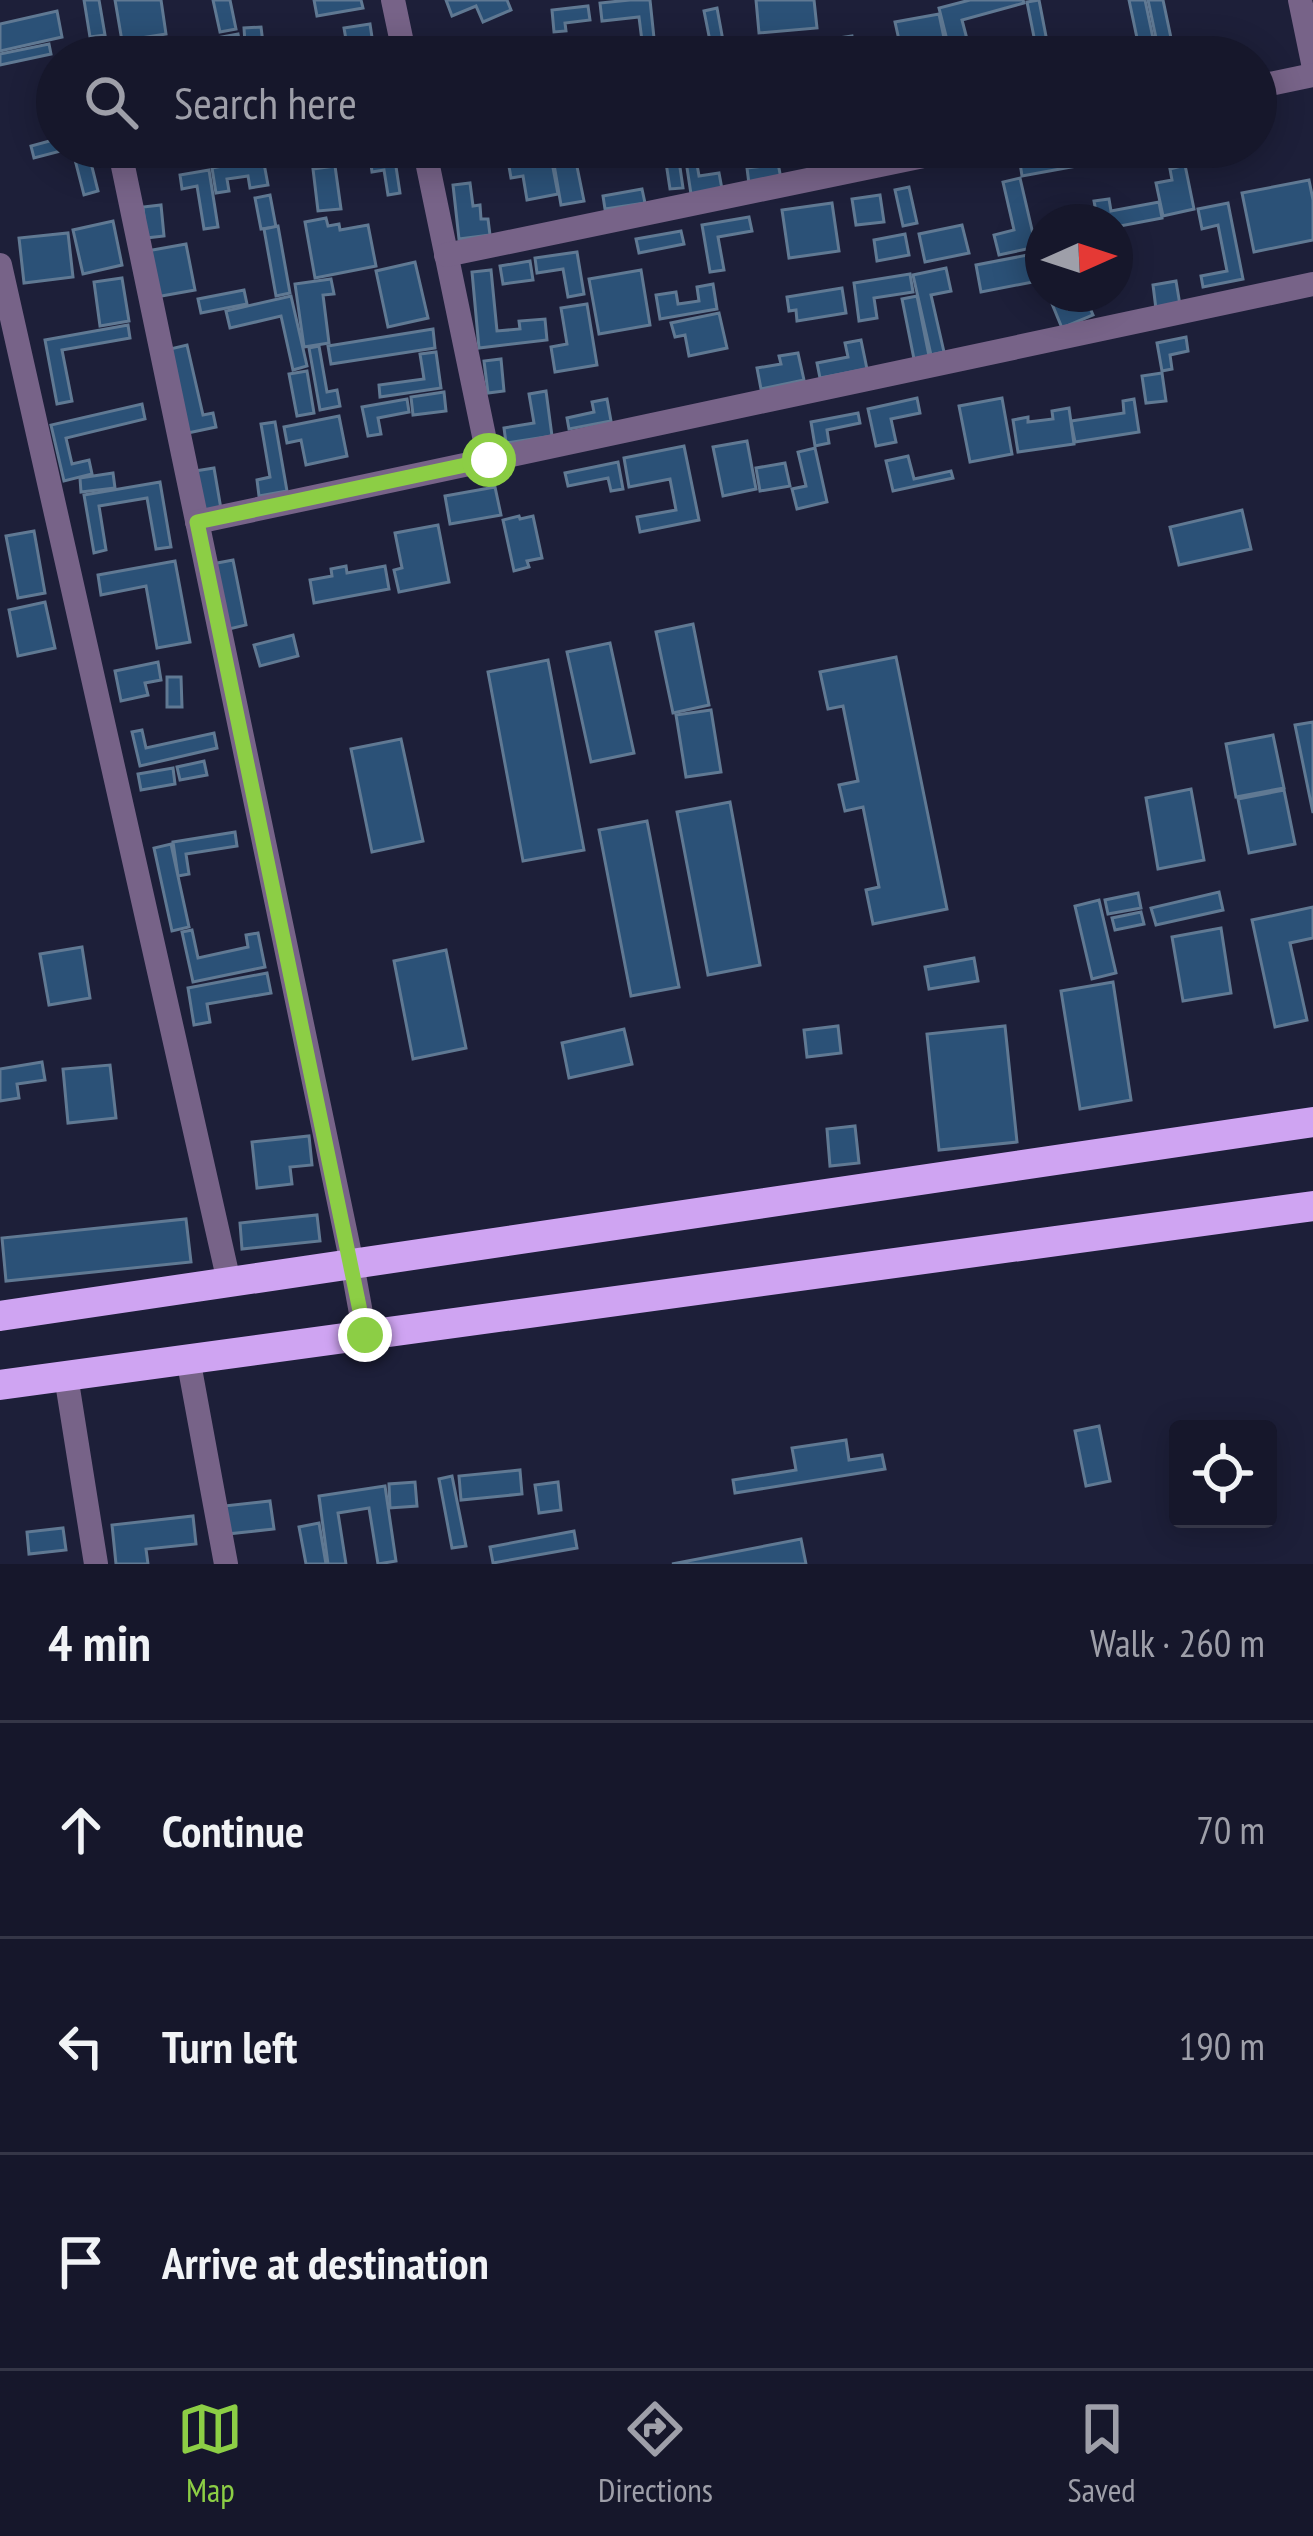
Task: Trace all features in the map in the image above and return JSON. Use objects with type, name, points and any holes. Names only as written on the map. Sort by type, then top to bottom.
[{"type":"main road","points":[[0,1316],[1313,1122]]},
{"type":"main road","points":[[0,1384],[1313,1206]]},
{"type":"street","points":[[393,0],[401,36]]},
{"type":"street","points":[[1300,0],[1313,63]]},
{"type":"street","points":[[1277,83],[1313,75]]},
{"type":"street","points":[[122,168],[365,1335]]},
{"type":"street","points":[[428,168],[489,460]]},
{"type":"street","points":[[446,255],[866,168]]},
{"type":"street","points":[[0,265],[229,1282]]},
{"type":"street","points":[[197,522],[1313,284]]},
{"type":"street","points":[[188,1358],[226,1564]]},
{"type":"street","points":[[66,1376],[96,1564]]},
{"type":"building","points":[[84,0],[99,0],[105,35],[90,36]]},
{"type":"building","points":[[115,0],[161,0],[166,34],[121,36]]},
{"type":"building","points":[[213,0],[230,0],[236,29],[220,32]]},
{"type":"building","points":[[314,0],[361,0],[363,8],[317,16]]},
{"type":"building","points":[[446,0],[507,0],[511,10],[483,22],[476,6],[452,16]]},
{"type":"building","points":[[650,0],[654,36],[641,36],[639,17],[602,21],[600,3]]},
{"type":"building","points":[[756,0],[814,0],[817,28],[759,33]]},
{"type":"building","points":[[970,0],[1024,3],[962,20],[966,36],[946,36],[939,8]]},
{"type":"building","points":[[1039,0],[1046,36],[1034,36],[1027,2]]},
{"type":"building","points":[[1129,0],[1145,0],[1153,36],[1137,36]]},
{"type":"building","points":[[1148,0],[1163,0],[1171,36],[1156,36]]},
{"type":"building","points":[[588,6],[590,20],[565,23],[566,31],[554,32],[552,10]]},
{"type":"building","points":[[717,8],[722,36],[709,36],[704,11]]},
{"type":"building","points":[[57,11],[62,36],[36,36],[36,43],[0,51],[0,24]]},
{"type":"building","points":[[939,14],[944,36],[898,36],[895,22]]},
{"type":"building","points":[[370,24],[372,36],[345,36],[344,28]]},
{"type":"building","points":[[261,27],[262,36],[245,36],[244,28]]},
{"type":"building","points":[[36,47],[36,57],[0,65],[0,54]]},
{"type":"building","points":[[77,168],[92,168],[98,191],[84,195]]},
{"type":"building","points":[[212,168],[265,168],[268,185],[250,188],[248,176],[227,179],[229,191],[216,193]]},
{"type":"building","points":[[335,168],[341,209],[318,211],[313,169]]},
{"type":"building","points":[[371,168],[396,168],[400,193],[388,195],[384,170],[372,172]]},
{"type":"building","points":[[509,168],[553,168],[558,194],[527,200],[523,176],[511,178]]},
{"type":"building","points":[[555,168],[577,168],[584,201],[561,205]]},
{"type":"building","points":[[667,168],[680,168],[683,188],[670,189]]},
{"type":"building","points":[[687,168],[698,168],[699,176],[719,173],[722,189],[691,194]]},
{"type":"building","points":[[747,168],[779,168],[781,179],[749,184]]},
{"type":"building","points":[[1021,168],[1066,168],[1022,176]]},
{"type":"building","points":[[1186,168],[1194,209],[1163,216],[1156,183],[1172,180],[1170,169]]},
{"type":"building","points":[[209,170],[218,227],[204,229],[197,186],[182,189],[180,175]]},
{"type":"building","points":[[1020,178],[1026,204],[1025,249],[999,255],[994,235],[1014,230],[1003,182]]},
{"type":"building","points":[[1309,180],[1313,240],[1254,252],[1242,193]]},
{"type":"building","points":[[470,183],[473,206],[480,205],[490,235],[459,239],[453,185]]},
{"type":"building","points":[[909,187],[917,223],[903,226],[895,190]]},
{"type":"building","points":[[642,189],[645,203],[605,209],[603,196]]},
{"type":"building","points":[[270,195],[276,227],[261,229],[255,198]]},
{"type":"building","points":[[880,195],[884,222],[856,225],[852,199]]},
{"type":"building","points":[[1159,202],[1162,218],[1133,224],[1133,207]]},
{"type":"building","points":[[832,203],[839,251],[789,258],[782,210]]},
{"type":"building","points":[[1228,203],[1243,279],[1203,287],[1201,276],[1227,271],[1218,225],[1202,229],[1198,209]]},
{"type":"building","points":[[161,205],[164,236],[146,238],[143,207]]},
{"type":"building","points":[[749,217],[752,231],[718,237],[724,270],[710,272],[702,225]]},
{"type":"building","points":[[326,218],[328,226],[339,224],[340,230],[368,225],[376,266],[315,278],[305,222]]},
{"type":"building","points":[[113,221],[122,265],[83,274],[73,230]]},
{"type":"building","points":[[962,225],[969,253],[925,262],[919,234]]},
{"type":"building","points":[[278,226],[290,293],[276,296],[264,229]]},
{"type":"building","points":[[681,231],[684,244],[639,253],[636,239]]},
{"type":"building","points":[[68,233],[73,277],[24,283],[19,238]]},
{"type":"building","points":[[905,234],[909,255],[877,261],[874,240]]},
{"type":"building","points":[[186,244],[195,290],[156,297],[147,251]]},
{"type":"building","points":[[577,252],[584,294],[568,297],[563,269],[537,273],[535,258]]},
{"type":"building","points":[[1025,256],[1025,283],[981,292],[976,265]]},
{"type":"building","points":[[530,261],[533,280],[503,284],[500,266]]},
{"type":"building","points":[[415,262],[428,318],[388,327],[376,271]]},
{"type":"building","points":[[946,268],[951,291],[931,295],[944,352],[931,355],[913,275]]},
{"type":"building","points":[[491,270],[497,331],[520,329],[519,321],[545,319],[547,340],[479,348],[472,272]]},
{"type":"building","points":[[641,270],[650,325],[599,334],[589,279]]},
{"type":"building","points":[[910,274],[913,292],[874,298],[877,318],[859,321],[854,283]]},
{"type":"building","points":[[122,278],[129,321],[100,326],[94,282]]},
{"type":"building","points":[[331,279],[334,294],[323,295],[329,343],[304,347],[295,284]]},
{"type":"building","points":[[1176,281],[1180,305],[1156,309],[1153,285]]},
{"type":"building","points":[[713,284],[717,309],[660,319],[656,295],[676,292],[678,304],[699,301],[697,287]]},
{"type":"building","points":[[842,288],[846,313],[797,321],[796,310],[789,311],[787,297]]},
{"type":"building","points":[[244,290],[247,304],[201,313],[198,299]]},
{"type":"building","points":[[291,296],[307,366],[293,370],[281,316],[230,328],[226,311]]},
{"type":"building","points":[[917,296],[929,356],[914,359],[902,299]]},
{"type":"building","points":[[587,304],[597,365],[555,372],[551,347],[567,344],[561,308]]},
{"type":"building","points":[[1055,312],[1092,312],[1093,315],[1062,328]]},
{"type":"building","points":[[719,313],[727,348],[689,356],[685,335],[675,337],[671,323]]},
{"type":"building","points":[[128,325],[130,338],[62,350],[72,401],[57,404],[45,340]]},
{"type":"building","points":[[433,329],[435,348],[331,364],[328,346]]},
{"type":"building","points":[[1186,337],[1188,351],[1170,355],[1172,369],[1162,371],[1157,343]]},
{"type":"building","points":[[861,340],[867,369],[820,378],[817,363],[848,357],[845,343]]},
{"type":"building","points":[[187,345],[203,415],[213,413],[216,427],[188,433],[170,349]]},
{"type":"building","points":[[319,346],[327,392],[337,390],[340,406],[320,410],[309,348]]},
{"type":"building","points":[[436,352],[441,388],[380,397],[379,385],[424,379],[420,354]]},
{"type":"building","points":[[798,353],[804,380],[761,389],[757,368],[781,364],[779,356]]},
{"type":"building","points":[[501,359],[504,391],[488,393],[484,361]]},
{"type":"building","points":[[307,371],[314,413],[297,416],[289,374]]},
{"type":"building","points":[[1162,373],[1166,401],[1146,403],[1142,376]]},
{"type":"building","points":[[546,391],[552,436],[506,443],[504,428],[534,423],[529,394]]},
{"type":"building","points":[[444,392],[446,411],[413,415],[411,397]]},
{"type":"building","points":[[917,398],[920,413],[891,419],[896,442],[876,446],[868,409]]},
{"type":"building","points":[[1002,398],[1012,454],[970,462],[959,406]]},
{"type":"building","points":[[407,399],[409,412],[378,418],[381,434],[368,436],[362,407]]},
{"type":"building","points":[[607,399],[611,421],[569,429],[567,418],[594,412],[592,402]]},
{"type":"building","points":[[1134,399],[1139,432],[1075,442],[1071,421],[1124,413],[1123,401]]},
{"type":"building","points":[[142,404],[145,419],[66,438],[72,464],[89,460],[92,474],[64,481],[51,425]]},
{"type":"building","points":[[1069,408],[1074,444],[1018,452],[1013,420],[1053,419],[1052,411]]},
{"type":"building","points":[[858,413],[860,423],[827,430],[829,443],[815,446],[811,422]]},
{"type":"building","points":[[339,416],[347,456],[306,465],[301,440],[287,443],[284,427]]},
{"type":"building","points":[[275,422],[287,491],[259,496],[257,480],[270,477],[261,424]]},
{"type":"building","points":[[747,441],[756,489],[723,496],[713,447]]},
{"type":"building","points":[[684,446],[699,520],[640,532],[637,517],[676,510],[670,479],[629,487],[624,458]]},
{"type":"building","points":[[815,448],[827,502],[797,509],[792,489],[806,486],[798,452]]},
{"type":"building","points":[[908,456],[914,479],[951,471],[953,478],[893,491],[886,461]]},
{"type":"building","points":[[618,462],[623,489],[611,491],[608,478],[568,486],[565,473]]},
{"type":"building","points":[[785,463],[790,486],[760,491],[756,468]]},
{"type":"building","points":[[214,468],[221,509],[202,512],[195,471]]},
{"type":"building","points":[[113,473],[115,488],[81,492],[80,478]]},
{"type":"building","points":[[160,482],[171,547],[156,549],[147,498],[99,506],[106,550],[94,553],[84,495]]},
{"type":"building","points":[[495,487],[501,515],[450,524],[445,496]]},
{"type":"building","points":[[1242,510],[1251,549],[1179,565],[1170,527]]},
{"type":"building","points":[[533,516],[542,558],[514,571],[503,520]]},
{"type":"building","points":[[438,525],[449,582],[399,592],[394,570],[402,568],[395,533]]},
{"type":"building","points":[[34,531],[45,593],[18,598],[6,536]]},
{"type":"building","points":[[233,560],[246,625],[225,630],[212,564]]},
{"type":"building","points":[[175,561],[190,642],[157,648],[146,586],[101,595],[98,575]]},
{"type":"building","points":[[346,566],[347,573],[385,566],[389,589],[314,603],[310,580],[332,576],[331,569]]},
{"type":"building","points":[[45,602],[55,648],[18,656],[9,610]]},
{"type":"building","points":[[693,624],[709,705],[673,713],[656,632]]},
{"type":"building","points":[[293,635],[298,656],[260,666],[254,645]]},
{"type":"building","points":[[610,643],[634,753],[591,762],[567,652]]},
{"type":"building","points":[[896,657],[947,909],[873,924],[866,890],[879,887],[863,807],[845,811],[839,785],[858,781],[843,706],[828,709],[820,672]]},
{"type":"building","points":[[548,660],[584,850],[523,861],[488,672]]},
{"type":"building","points":[[158,662],[161,680],[145,683],[148,695],[121,701],[115,671]]},
{"type":"building","points":[[167,677],[181,677],[182,707],[167,707]]},
{"type":"building","points":[[711,710],[721,772],[686,777],[676,715]]},
{"type":"building","points":[[1313,722],[1313,813],[1295,725]]},
{"type":"building","points":[[142,730],[146,748],[214,733],[217,748],[140,766],[132,732]]},
{"type":"building","points":[[1273,735],[1284,788],[1236,797],[1226,744]]},
{"type":"building","points":[[401,739],[423,841],[372,852],[351,749]]},
{"type":"building","points":[[204,761],[207,775],[180,780],[177,767]]},
{"type":"building","points":[[173,768],[175,784],[141,790],[138,774]]},
{"type":"building","points":[[1191,789],[1204,860],[1158,869],[1146,798]]},
{"type":"building","points":[[1284,790],[1295,844],[1249,853],[1238,799]]},
{"type":"building","points":[[730,802],[760,965],[708,975],[677,812]]},
{"type":"building","points":[[647,821],[679,987],[631,996],[599,830]]},
{"type":"building","points":[[235,832],[237,846],[186,854],[189,874],[178,876],[173,842]]},
{"type":"building","points":[[171,844],[189,927],[172,931],[154,848]]},
{"type":"building","points":[[1219,892],[1223,910],[1156,925],[1151,908]]},
{"type":"building","points":[[1138,893],[1141,908],[1108,914],[1105,900]]},
{"type":"building","points":[[1099,900],[1116,973],[1092,979],[1075,906]]},
{"type":"building","points":[[1313,907],[1313,938],[1290,943],[1307,1020],[1275,1027],[1252,920]]},
{"type":"building","points":[[1141,912],[1144,924],[1115,930],[1112,918]]},
{"type":"building","points":[[1221,928],[1231,993],[1183,1001],[1172,937]]},
{"type":"building","points":[[192,930],[198,958],[248,947],[246,935],[258,933],[265,967],[193,982],[182,932]]},
{"type":"building","points":[[82,947],[90,998],[49,1005],[40,954]]},
{"type":"building","points":[[446,950],[466,1048],[413,1059],[394,961]]},
{"type":"building","points":[[974,958],[978,981],[929,989],[925,967]]},
{"type":"building","points":[[267,973],[271,993],[207,1004],[210,1022],[194,1025],[188,988]]},
{"type":"building","points":[[1113,982],[1131,1100],[1080,1109],[1061,991]]},
{"type":"building","points":[[838,1026],[841,1053],[807,1057],[804,1030]]},
{"type":"building","points":[[1005,1026],[1017,1142],[939,1150],[927,1034]]},
{"type":"building","points":[[624,1029],[632,1064],[569,1078],[562,1043]]},
{"type":"building","points":[[42,1062],[45,1080],[17,1084],[19,1098],[0,1101],[0,1069]]},
{"type":"building","points":[[110,1065],[116,1118],[68,1123],[63,1069]]},
{"type":"building","points":[[855,1126],[859,1163],[830,1166],[827,1129]]},
{"type":"building","points":[[309,1136],[312,1165],[290,1167],[292,1184],[257,1188],[252,1142]]},
{"type":"building","points":[[317,1215],[320,1241],[242,1249],[240,1223]]},
{"type":"building","points":[[186,1219],[191,1262],[6,1281],[2,1238]]},
{"type":"building","points":[[1099,1426],[1110,1481],[1086,1486],[1075,1431]]},
{"type":"building","points":[[846,1440],[849,1460],[882,1455],[885,1469],[735,1493],[733,1480],[796,1470],[792,1448]]},
{"type":"building","points":[[520,1470],[522,1494],[461,1500],[459,1476]]},
{"type":"building","points":[[452,1476],[466,1546],[452,1548],[439,1479]]},
{"type":"building","points":[[415,1482],[417,1506],[390,1508],[389,1484]]},
{"type":"building","points":[[558,1482],[561,1510],[539,1513],[535,1485]]},
{"type":"building","points":[[385,1486],[396,1561],[378,1564],[369,1508],[338,1513],[346,1564],[328,1564],[319,1496]]},
{"type":"building","points":[[270,1501],[274,1529],[227,1534],[224,1506]]},
{"type":"building","points":[[193,1516],[196,1544],[146,1549],[148,1564],[116,1564],[112,1525]]},
{"type":"building","points":[[319,1523],[326,1564],[306,1564],[299,1527]]},
{"type":"building","points":[[63,1528],[66,1550],[29,1554],[27,1532]]},
{"type":"building","points":[[574,1531],[577,1548],[493,1563],[490,1547]]},
{"type":"building","points":[[801,1539],[806,1564],[672,1564]]},
{"type":"route","points":[[365,1335],[197,522],[489,460]]}]
